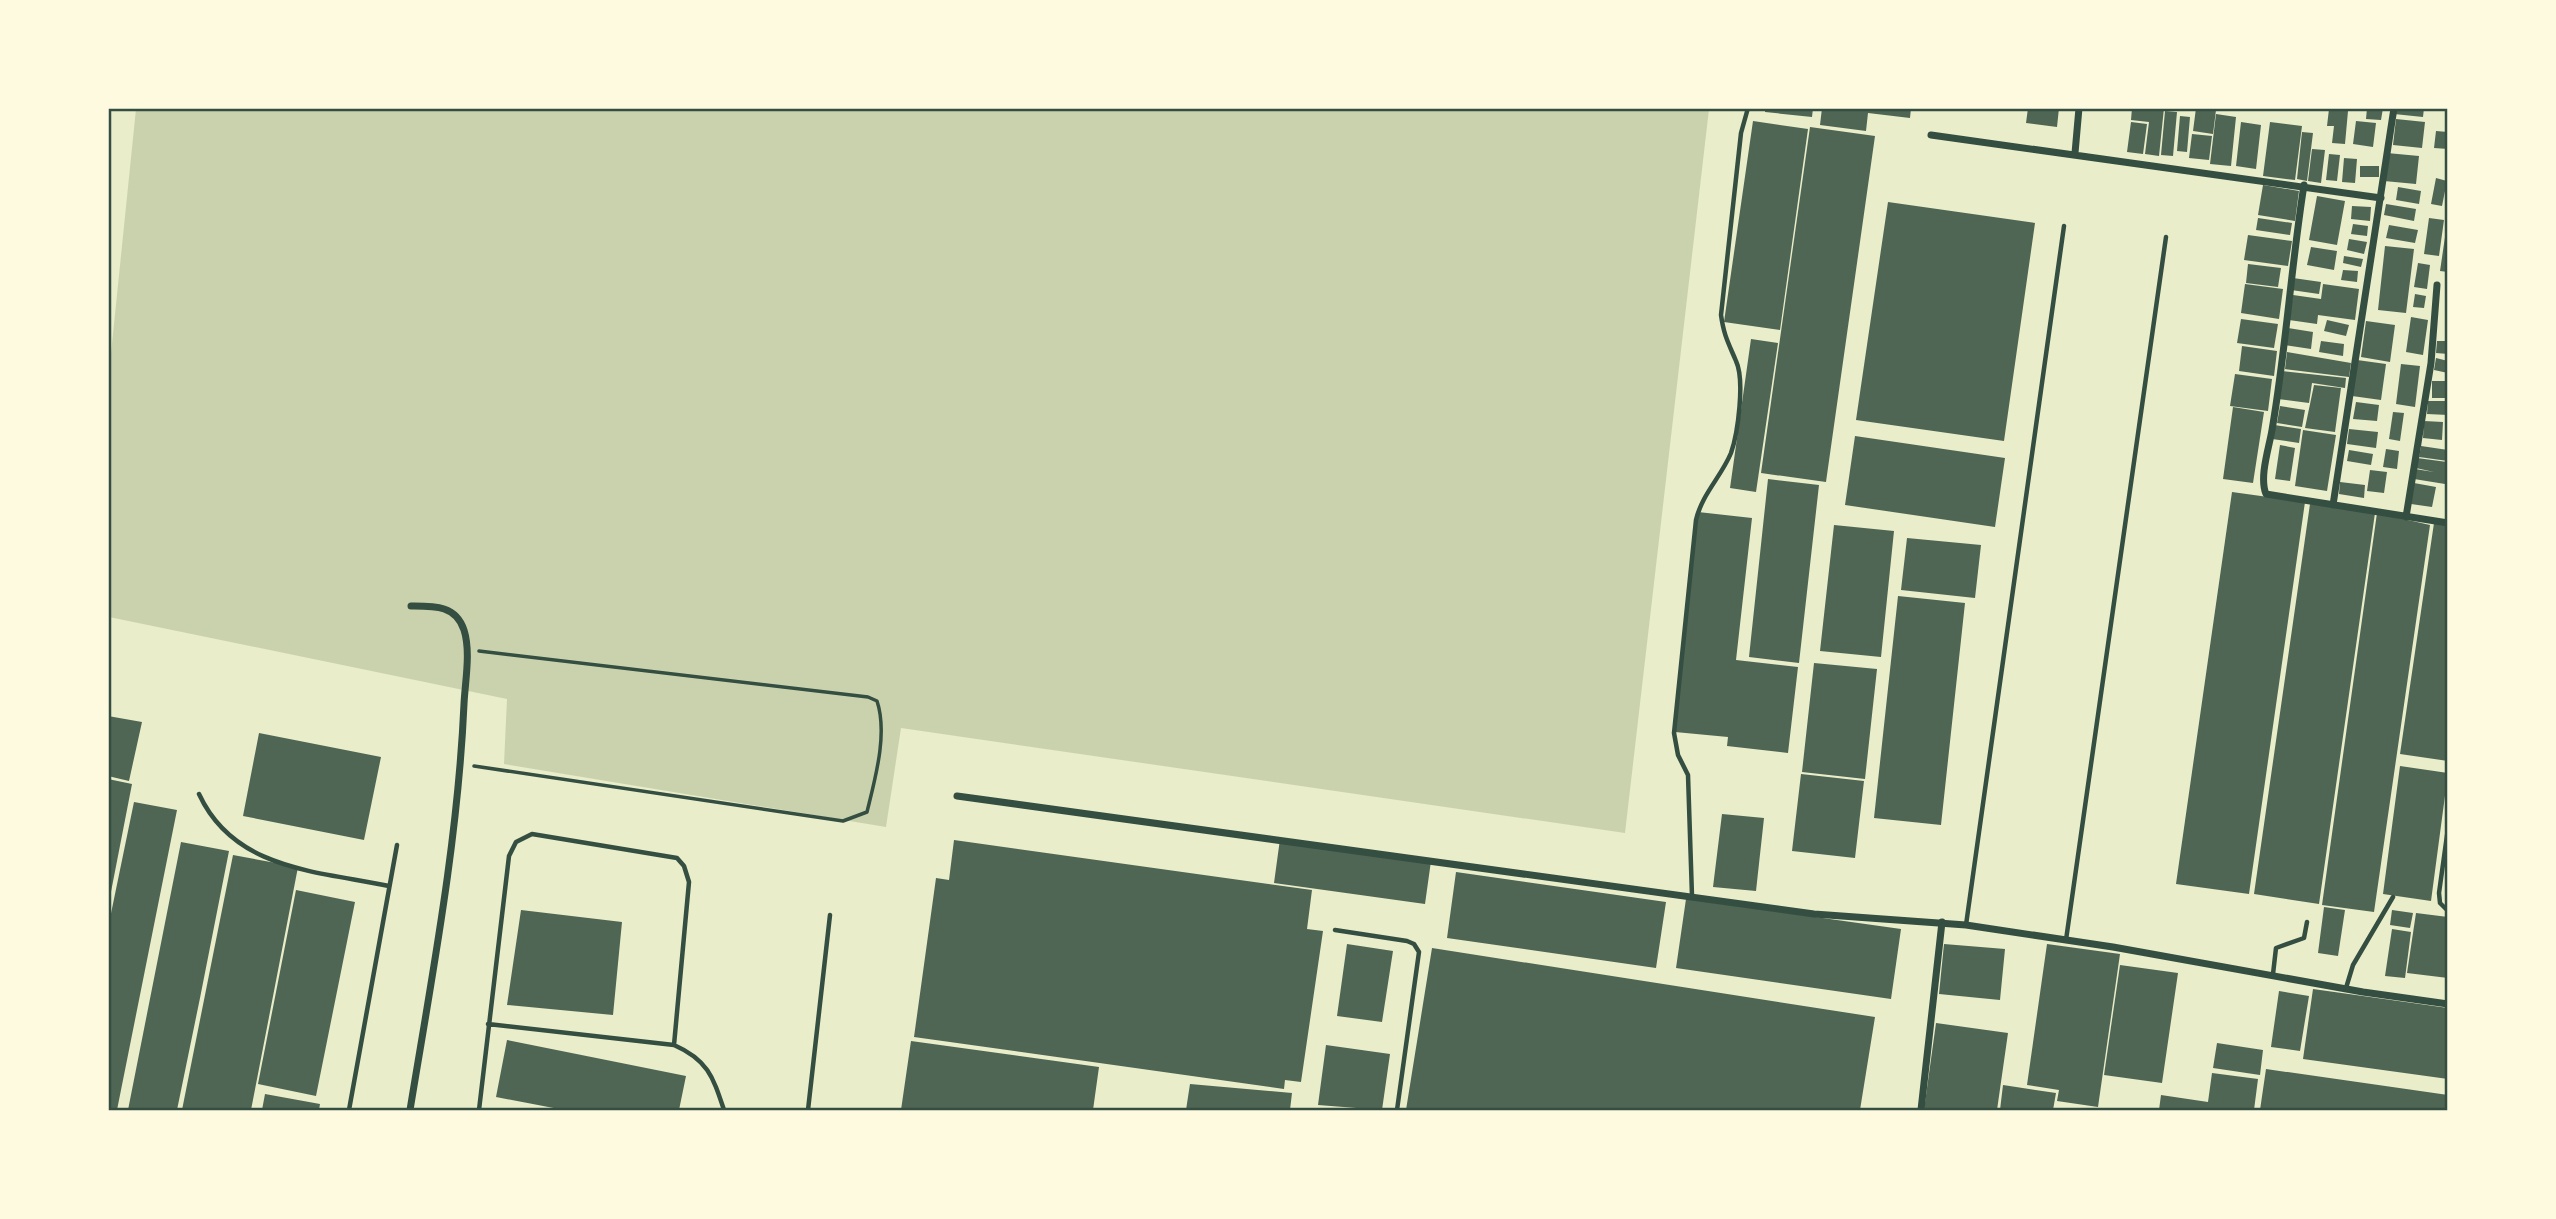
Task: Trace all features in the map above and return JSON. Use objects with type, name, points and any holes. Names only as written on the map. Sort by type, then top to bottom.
[{"type":"street","points":[[2075,153],[2080,108]]},
{"type":"street","points":[[2333,505],[2394,108]]},
{"type":"street","points":[[1931,135],[2304,185],[2381,198]]},
{"type":"street","points":[[2304,185],[2264,489],[2270,497],[2448,523]]},
{"type":"street","points":[[2406,517],[2431,363],[2437,285]]},
{"type":"street","points":[[410,1111],[440,922],[459,764],[466,650],[464,630],[455,614],[440,606],[411,606]]},
{"type":"street","points":[[957,796],[1814,914],[1966,925],[2448,1004]]},
{"type":"street","points":[[1920,1111],[1942,922]]},
{"type":"lane","points":[[1692,896],[1688,775],[1678,755],[1674,733],[1696,520],[1703,496],[1730,453],[1738,425],[1737,362],[1724,339],[1721,315],[1741,133],[1748,108]]},
{"type":"lane","points":[[1966,925],[2064,226]]},
{"type":"lane","points":[[2066,941],[2166,237]]},
{"type":"lane","points":[[199,794],[206,810],[232,841],[243,848],[275,862],[389,886]]},
{"type":"lane","points":[[2448,828],[2439,893],[2440,903],[2448,911]]},
{"type":"lane","points":[[480,1111],[509,856],[516,842],[532,834],[677,858],[684,866],[689,882],[674,1045]]},
{"type":"lane","points":[[349,1111],[397,845]]},
{"type":"lane","points":[[2346,988],[2353,965],[2393,897]]},
{"type":"lane","points":[[808,1111],[830,915]]},
{"type":"lane","points":[[2273,974],[2276,948],[2304,938],[2307,922]]},
{"type":"lane","points":[[1335,930],[1407,941],[1414,944],[1419,952],[1396,1111]]},
{"type":"lane","points":[[488,1024],[674,1045],[694,1054],[712,1076],[724,1111]]},
{"type":"path","points":[[459,764],[843,821],[866,812],[876,777],[882,716],[877,701],[868,697],[466,650]]},
{"type":"green space","points":[[136,109],[1709,109],[1625,833],[901,728],[886,827],[504,764],[507,699],[109,617],[109,373]]},
{"type":"building","points":[[1765,108],[1813,108],[1812,117],[1765,112]]},
{"type":"building","points":[[1822,108],[1911,108],[1910,118],[1868,113],[1866,131],[1820,125]]},
{"type":"building","points":[[2028,108],[2059,108],[2057,127],[2026,123]]},
{"type":"building","points":[[2132,108],[2164,108],[2159,156],[2145,154],[2149,122],[2131,120]]},
{"type":"building","points":[[2196,108],[2216,110],[2213,134],[2193,131]]},
{"type":"building","points":[[2367,108],[2383,108],[2381,120],[2366,119]]},
{"type":"building","points":[[2395,108],[2424,108],[2423,117],[2394,114]]},
{"type":"building","points":[[2329,109],[2348,111],[2345,144],[2332,143],[2334,126],[2327,126]]},
{"type":"building","points":[[2165,111],[2177,112],[2173,156],[2161,155]]},
{"type":"building","points":[[2216,114],[2236,117],[2231,166],[2210,164]]},
{"type":"building","points":[[2180,116],[2190,117],[2187,152],[2177,151]]},
{"type":"building","points":[[2396,119],[2425,122],[2422,148],[2393,145]]},
{"type":"building","points":[[1753,121],[1808,129],[1780,330],[1724,322]]},
{"type":"building","points":[[2356,121],[2376,123],[2373,147],[2353,144]]},
{"type":"building","points":[[2131,122],[2147,124],[2143,154],[2127,152]]},
{"type":"building","points":[[2241,122],[2261,125],[2256,169],[2236,166]]},
{"type":"building","points":[[2270,122],[2302,126],[2295,180],[2263,176]]},
{"type":"building","points":[[1810,127],[1875,136],[1826,482],[1761,473]]},
{"type":"building","points":[[2436,131],[2448,132],[2448,149],[2434,148]]},
{"type":"building","points":[[2302,132],[2313,133],[2307,181],[2297,179]]},
{"type":"building","points":[[2192,134],[2212,136],[2209,160],[2189,158]]},
{"type":"building","points":[[2312,149],[2325,150],[2321,183],[2308,181]]},
{"type":"building","points":[[2387,153],[2419,156],[2416,184],[2384,181]]},
{"type":"building","points":[[2329,154],[2340,155],[2337,181],[2326,180]]},
{"type":"building","points":[[2344,158],[2357,159],[2355,183],[2342,182]]},
{"type":"building","points":[[2360,166],[2379,166],[2379,177],[2360,177]]},
{"type":"building","points":[[2436,178],[2447,181],[2442,206],[2431,204]]},
{"type":"building","points":[[2263,185],[2299,191],[2295,221],[2258,215]]},
{"type":"building","points":[[2398,187],[2421,191],[2419,204],[2396,200]]},
{"type":"building","points":[[2317,196],[2345,201],[2337,245],[2309,240]]},
{"type":"building","points":[[1888,202],[2035,223],[2004,441],[1856,420]]},
{"type":"building","points":[[2386,204],[2416,209],[2414,221],[2384,215]]},
{"type":"building","points":[[2352,206],[2371,207],[2370,221],[2351,219]]},
{"type":"building","points":[[2258,218],[2292,223],[2290,235],[2256,230]]},
{"type":"building","points":[[2429,218],[2444,220],[2439,256],[2424,254]]},
{"type":"building","points":[[2353,224],[2368,226],[2367,236],[2351,234]]},
{"type":"building","points":[[2389,225],[2418,230],[2415,243],[2386,238]]},
{"type":"building","points":[[2248,235],[2292,241],[2288,266],[2244,260]]},
{"type":"building","points":[[2445,237],[2448,238],[2448,272],[2440,271]]},
{"type":"building","points":[[2349,239],[2367,242],[2364,254],[2347,250]]},
{"type":"building","points":[[2385,246],[2414,249],[2406,313],[2378,310]]},
{"type":"building","points":[[2311,247],[2337,251],[2334,270],[2307,265]]},
{"type":"building","points":[[2344,256],[2363,259],[2361,267],[2343,263]]},
{"type":"building","points":[[2418,263],[2430,265],[2427,289],[2414,287]]},
{"type":"building","points":[[2248,264],[2281,268],[2278,287],[2246,283]]},
{"type":"building","points":[[2343,270],[2358,271],[2357,282],[2341,280]]},
{"type":"building","points":[[2293,278],[2321,282],[2319,294],[2291,290]]},
{"type":"building","points":[[2245,284],[2283,289],[2279,319],[2241,313]]},
{"type":"building","points":[[2323,284],[2359,289],[2355,320],[2318,315],[2317,324],[2289,320],[2293,295],[2321,299]]},
{"type":"building","points":[[2415,294],[2426,296],[2424,308],[2413,307]]},
{"type":"building","points":[[2411,317],[2428,320],[2423,355],[2406,352]]},
{"type":"building","points":[[2241,319],[2278,324],[2274,348],[2237,343]]},
{"type":"building","points":[[2327,320],[2349,325],[2346,336],[2324,331]]},
{"type":"building","points":[[2366,321],[2395,325],[2390,362],[2361,357]]},
{"type":"building","points":[[2288,328],[2313,332],[2311,349],[2285,345]]},
{"type":"building","points":[[1751,339],[1778,343],[1756,492],[1730,488]]},
{"type":"building","points":[[2321,341],[2344,344],[2343,356],[2319,352]]},
{"type":"building","points":[[2437,341],[2448,341],[2448,354],[2436,353]]},
{"type":"building","points":[[2242,346],[2277,351],[2274,376],[2239,371]]},
{"type":"building","points":[[2287,352],[2351,363],[2349,377],[2285,369]]},
{"type":"building","points":[[2436,358],[2448,361],[2448,373],[2434,370]]},
{"type":"building","points":[[2357,360],[2386,364],[2381,400],[2352,396]]},
{"type":"building","points":[[2401,364],[2420,366],[2415,407],[2396,404]]},
{"type":"building","points":[[2282,371],[2346,378],[2345,388],[2312,383],[2309,403],[2278,399]]},
{"type":"building","points":[[2235,374],[2272,379],[2268,411],[2230,406]]},
{"type":"building","points":[[2432,381],[2448,381],[2448,398],[2432,398]]},
{"type":"building","points":[[2314,385],[2341,388],[2335,432],[2305,428]]},
{"type":"building","points":[[2428,401],[2448,401],[2448,415],[2427,414]]},
{"type":"building","points":[[2356,402],[2379,405],[2377,421],[2353,419]]},
{"type":"building","points":[[2280,406],[2305,410],[2302,427],[2277,423]]},
{"type":"building","points":[[2233,407],[2264,412],[2253,483],[2223,479]]},
{"type":"building","points":[[2393,412],[2404,413],[2400,441],[2389,439]]},
{"type":"building","points":[[2424,421],[2443,422],[2442,440],[2423,438]]},
{"type":"building","points":[[2274,425],[2301,429],[2299,443],[2272,439]]},
{"type":"building","points":[[2349,429],[2378,432],[2376,448],[2347,444]]},
{"type":"building","points":[[2303,430],[2336,435],[2327,491],[2295,486]]},
{"type":"building","points":[[1855,436],[2005,458],[1995,527],[1845,505]]},
{"type":"building","points":[[2280,445],[2295,448],[2290,481],[2275,479]]},
{"type":"building","points":[[2421,446],[2448,450],[2448,461],[2419,457]]},
{"type":"building","points":[[2386,449],[2399,451],[2397,469],[2383,467]]},
{"type":"building","points":[[2349,450],[2373,454],[2371,465],[2347,461]]},
{"type":"building","points":[[2417,458],[2447,462],[2445,484],[2414,479],[2415,469],[2434,472],[2416,468]]},
{"type":"building","points":[[2370,470],[2387,472],[2384,493],[2367,491]]},
{"type":"building","points":[[1768,479],[1819,485],[1799,663],[1749,657]]},
{"type":"building","points":[[2340,482],[2365,485],[2364,498],[2339,494]]},
{"type":"building","points":[[2414,483],[2436,487],[2432,507],[2411,504]]},
{"type":"building","points":[[2232,492],[2305,502],[2249,894],[2176,884]]},
{"type":"building","points":[[2310,504],[2375,513],[2319,904],[2254,894]]},
{"type":"building","points":[[1698,512],[1752,518],[1736,660],[1798,667],[1788,753],[1727,746],[1728,737],[1675,732]]},
{"type":"building","points":[[2377,513],[2430,525],[2374,912],[2322,905]]},
{"type":"building","points":[[2434,523],[2448,525],[2448,761],[2400,754]]},
{"type":"building","points":[[1834,525],[1894,531],[1881,657],[1820,651]]},
{"type":"building","points":[[1907,538],[1981,545],[1975,598],[1901,590]]},
{"type":"building","points":[[1898,596],[1965,603],[1941,825],[1874,818]]},
{"type":"building","points":[[1814,663],[1877,669],[1865,779],[1802,772]]},
{"type":"building","points":[[108,716],[142,722],[129,781],[108,776]]},
{"type":"building","points":[[259,733],[381,757],[364,840],[243,816]]},
{"type":"building","points":[[2400,766],[2448,773],[2431,901],[2383,894]]},
{"type":"building","points":[[1801,774],[1864,781],[1855,858],[1792,851]]},
{"type":"building","points":[[108,779],[132,784],[110,897],[108,897]]},
{"type":"building","points":[[134,802],[177,810],[117,1110],[108,1110],[108,928]]},
{"type":"building","points":[[1722,814],[1764,818],[1756,891],[1713,887]]},
{"type":"building","points":[[1280,839],[1431,861],[1425,904],[1274,883]]},
{"type":"building","points":[[954,840],[1312,890],[1307,929],[1323,931],[1301,1082],[1285,1080],[1284,1089],[914,1037],[936,878],[949,880]]},
{"type":"building","points":[[181,842],[229,851],[200,998],[177,1110],[128,1110]]},
{"type":"building","points":[[233,855],[298,867],[251,1110],[182,1110]]},
{"type":"building","points":[[1456,872],[1666,902],[1656,968],[1447,938]]},
{"type":"building","points":[[296,890],[355,902],[316,1096],[258,1084]]},
{"type":"building","points":[[1686,899],[1901,929],[1891,999],[1676,968]]},
{"type":"building","points":[[2324,907],[2345,910],[2338,956],[2318,953]]},
{"type":"building","points":[[521,910],[622,922],[613,1015],[507,1005]]},
{"type":"building","points":[[2392,910],[2413,913],[2410,928],[2390,925]]},
{"type":"building","points":[[2416,913],[2448,917],[2448,978],[2407,973]]},
{"type":"building","points":[[2392,929],[2411,932],[2405,978],[2385,976]]},
{"type":"building","points":[[1347,944],[1393,951],[1382,1022],[1337,1016]]},
{"type":"building","points":[[1944,944],[2005,949],[2000,1000],[1939,994]]},
{"type":"building","points":[[2047,944],[2120,954],[2098,1107],[2057,1101],[2059,1090],[2027,1085]]},
{"type":"building","points":[[1432,948],[1875,1017],[1860,1110],[1406,1110]]},
{"type":"building","points":[[2120,965],[2178,973],[2162,1083],[2104,1075]]},
{"type":"building","points":[[2313,989],[2448,1008],[2448,1079],[2303,1059]]},
{"type":"building","points":[[2279,991],[2309,996],[2300,1051],[2271,1047]]},
{"type":"building","points":[[1936,1023],[2008,1033],[1997,1110],[1924,1110]]},
{"type":"building","points":[[507,1040],[686,1076],[679,1110],[564,1110],[496,1097]]},
{"type":"building","points":[[911,1041],[1099,1067],[1093,1110],[901,1110]]},
{"type":"building","points":[[2217,1043],[2263,1050],[2260,1075],[2213,1068]]},
{"type":"building","points":[[1326,1045],[1390,1054],[1382,1110],[1318,1105]]},
{"type":"building","points":[[2266,1069],[2448,1095],[2448,1110],[2260,1110]]},
{"type":"building","points":[[2212,1073],[2258,1079],[2254,1110],[2159,1110],[2161,1095],[2208,1102]]},
{"type":"building","points":[[1190,1084],[1292,1093],[1290,1110],[1186,1110]]},
{"type":"building","points":[[2003,1085],[2056,1093],[2053,1110],[2000,1110]]},
{"type":"building","points":[[265,1094],[320,1104],[319,1110],[262,1110]]}]
